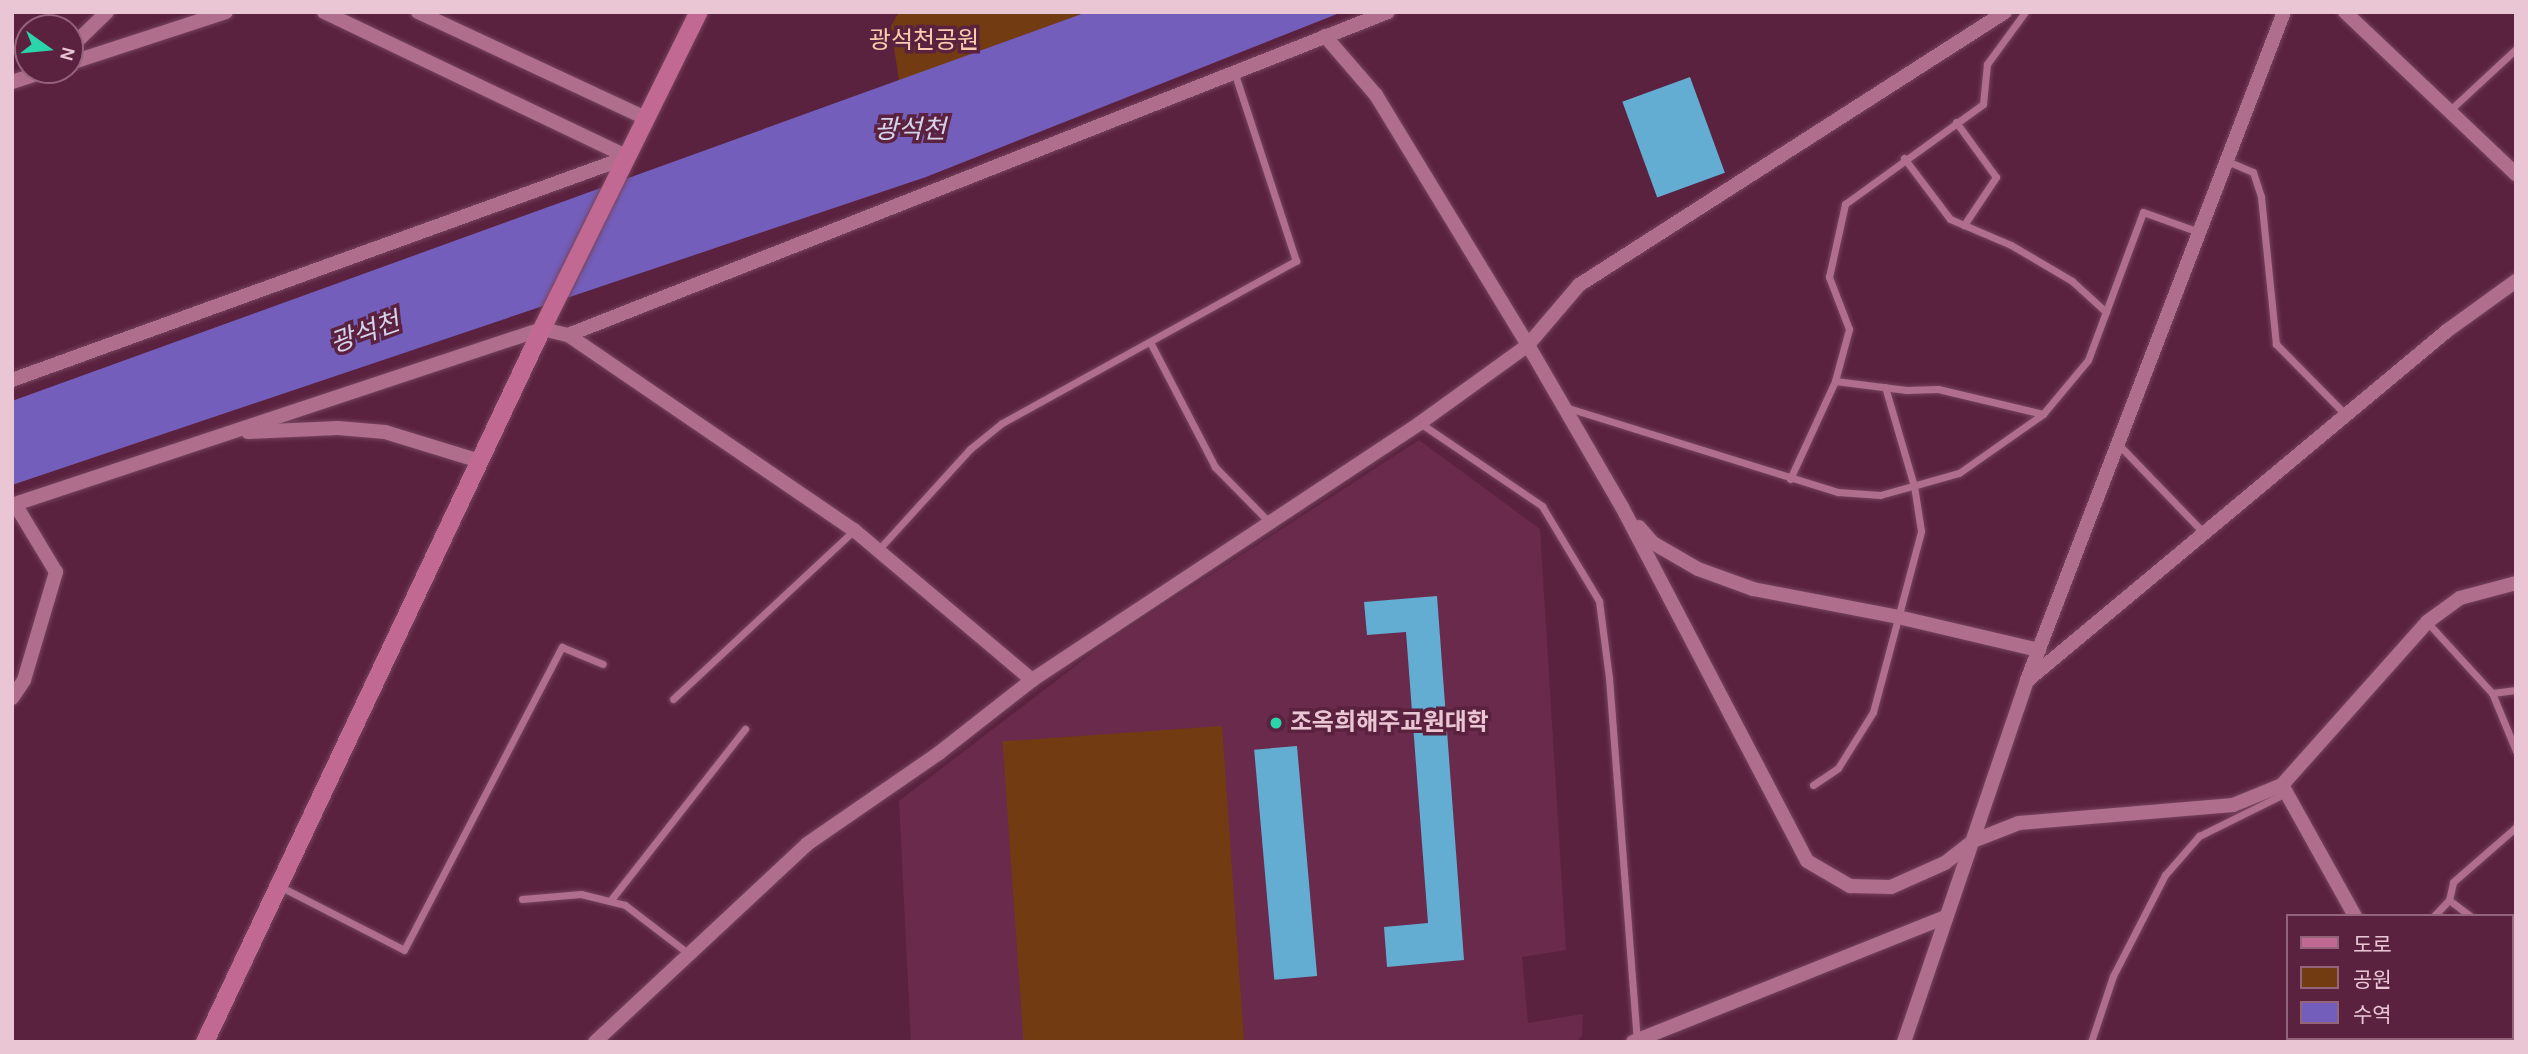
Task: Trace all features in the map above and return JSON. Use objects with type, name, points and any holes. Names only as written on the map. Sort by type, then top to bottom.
[{"type":"main road","points":[[205,1042],[546,321],[699,12]]},
{"type":"street","points":[[84,34],[107,12]]},
{"type":"street","points":[[84,58],[226,12]]},
{"type":"street","points":[[324,12],[628,157]]},
{"type":"street","points":[[418,12],[648,119]]},
{"type":"street","points":[[568,335],[1388,12]]},
{"type":"street","points":[[596,1042],[691,956],[807,844],[939,753],[1032,680],[1420,423],[1528,345],[1579,285],[2004,12]]},
{"type":"street","points":[[1790,480],[1835,381],[1849,329],[1829,277],[1845,204],[1983,104],[1987,64],[2025,12]]},
{"type":"street","points":[[1904,1042],[2027,680],[2284,12]]},
{"type":"street","points":[[2345,12],[2516,174]]},
{"type":"street","points":[[1325,36],[1376,95],[1528,345],[1622,508],[1807,861],[1850,886],[1891,887],[1945,863],[1973,841],[2019,823],[2233,805],[2285,789]]},
{"type":"street","points":[[2449,112],[2516,49]]},
{"type":"street","points":[[879,549],[970,449],[1002,422],[1297,261],[1233,71]]},
{"type":"street","points":[[1956,122],[1996,177],[1964,225]]},
{"type":"street","points":[[12,380],[628,157]]},
{"type":"street","points":[[1905,158],[1950,219],[2011,245],[2072,281],[2106,312]]},
{"type":"street","points":[[2227,161],[2253,172],[2261,197],[2276,344],[2346,415]]},
{"type":"street","points":[[1564,407],[1790,480],[1838,492],[1880,495],[1914,486],[1959,473],[2043,414],[2088,360],[2143,212],[2199,232]]},
{"type":"street","points":[[2027,680],[2346,415],[2516,281]]},
{"type":"street","points":[[12,698],[24,680],[56,572],[14,504],[229,433],[546,321],[854,530],[1032,680]]},
{"type":"street","points":[[1150,342],[1215,467],[1270,523]]},
{"type":"street","points":[[1835,381],[1937,389],[2043,414]]},
{"type":"street","points":[[1814,785],[1839,768],[1873,712],[1921,531],[1914,486],[1885,387]]},
{"type":"street","points":[[1420,423],[1542,506],[1599,601],[1609,678],[1634,1041],[1658,1037],[1946,917]]},
{"type":"street","points":[[229,433],[338,428],[386,432],[480,461]]},
{"type":"street","points":[[2118,444],[2204,533]]},
{"type":"street","points":[[1622,508],[1653,543],[1698,569],[1753,589],[1898,617],[2039,650]]},
{"type":"street","points":[[673,699],[854,530]]},
{"type":"street","points":[[2091,1042],[2113,975],[2165,875],[2199,836],[2285,789],[2427,622],[2460,598],[2516,583]]},
{"type":"street","points":[[2427,622],[2492,694],[2516,751]]},
{"type":"street","points":[[277,885],[404,950],[562,647],[603,664]]},
{"type":"street","points":[[2492,694],[2516,690]]},
{"type":"street","points":[[610,901],[745,729]]},
{"type":"street","points":[[2285,789],[2354,914]]},
{"type":"street","points":[[2436,914],[2449,900],[2453,882],[2516,827]]},
{"type":"street","points":[[522,899],[581,894],[625,905],[691,956]]},
{"type":"street","points":[[2449,900],[2467,914]]},
{"type":"shaded area","name":"조옥희해주교원대학","points":[[1419,440],[1540,529],[1566,950],[1522,957],[1528,1023],[1583,1014],[1582,1036],[1576,1042],[911,1042],[899,801],[1104,644]]},
{"type":"green space","name":"광석천공원","points":[[899,12],[1087,12],[899,81],[891,26]]},
{"type":"green space","points":[[1222,726],[1244,1042],[1024,1042],[1003,741]]},
{"type":"water","name":"광석천","points":[[1087,12],[1342,12],[926,177],[12,485],[12,401]]},
{"type":"building","points":[[1690,77],[1725,173],[1657,197],[1622,102]]},
{"type":"building","points":[[1437,596],[1464,960],[1387,967],[1384,927],[1428,923],[1406,632],[1367,635],[1364,602]]},
{"type":"building","points":[[1297,746],[1317,976],[1274,980],[1254,750]]},
{"type":"place","name":"조옥희해주교원대학","points":[[1276,723]]}]
